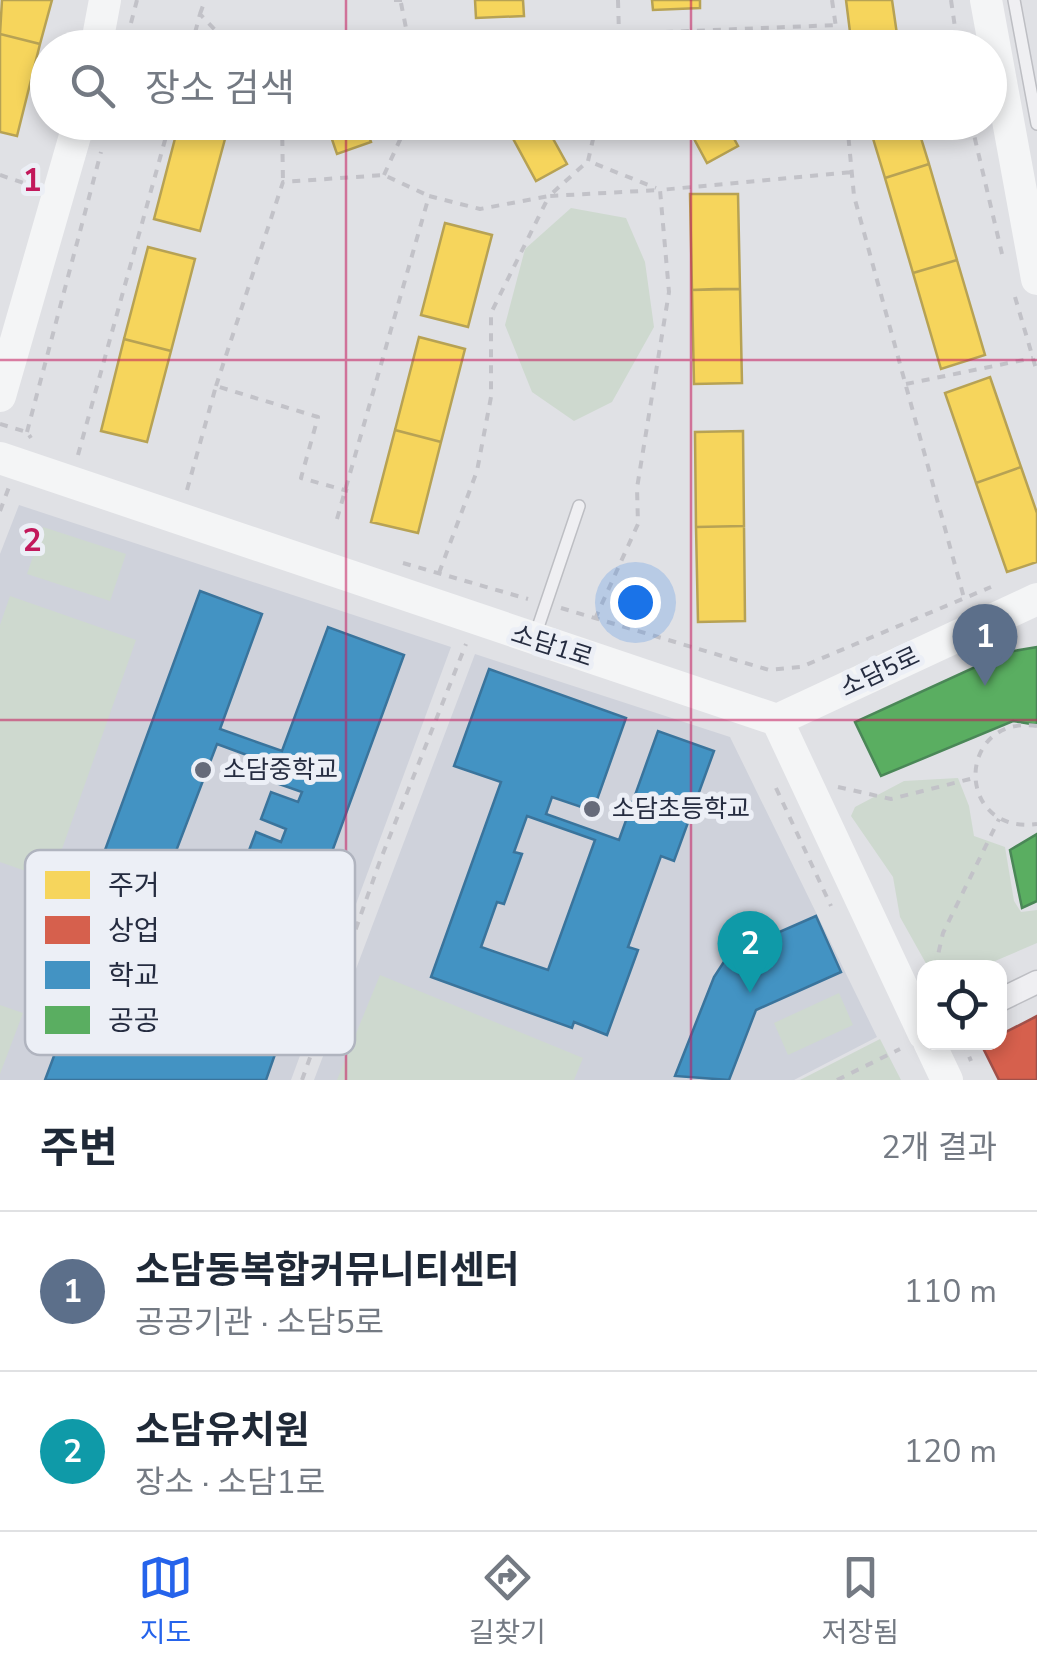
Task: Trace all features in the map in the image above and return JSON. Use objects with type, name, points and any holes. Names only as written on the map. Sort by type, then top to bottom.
[{"type":"street","points":[[99,30],[105,0]]},
{"type":"street","points":[[986,0],[991,30]]},
{"type":"street","points":[[1007,115],[1037,279]]},
{"type":"street","points":[[0,396],[89,140]]},
{"type":"street","name":"소담1로","points":[[0,458],[777,720]]},
{"type":"street","name":"소담5로","points":[[777,720],[1037,599]]},
{"type":"street","points":[[777,720],[917,1034]]},
{"type":"street","points":[[1007,997],[1037,982]]},
{"type":"street","points":[[926,1050],[947,1080]]},
{"type":"lane","points":[[1014,0],[1037,124]]},
{"type":"lane","points":[[534,640],[579,506]]},
{"type":"path","points":[[196,30],[205,0]]},
{"type":"path","points":[[618,0],[619,30]]},
{"type":"path","points":[[832,0],[837,30]]},
{"type":"path","points":[[952,0],[956,30]]},
{"type":"path","points":[[399,1],[406,30]]},
{"type":"path","points":[[200,14],[215,30]]},
{"type":"path","points":[[728,30],[836,26]]},
{"type":"path","points":[[27,432],[90,140]]},
{"type":"path","points":[[76,462],[165,140]]},
{"type":"path","points":[[185,498],[216,386],[283,182],[282,140]]},
{"type":"path","points":[[384,176],[400,140]]},
{"type":"path","points":[[440,573],[477,472],[491,397],[491,313],[550,196],[588,161],[593,140]]},
{"type":"path","points":[[849,140],[854,196],[964,598]]},
{"type":"path","points":[[588,161],[660,190]]},
{"type":"path","points":[[283,182],[384,176],[429,196],[480,209],[550,196],[852,172]]},
{"type":"path","points":[[0,175],[36,187]]},
{"type":"path","points":[[596,618],[638,524],[636,488],[669,292],[660,190]]},
{"type":"path","points":[[338,520],[429,196]]},
{"type":"path","points":[[906,384],[1033,358]]},
{"type":"path","points":[[216,386],[318,417],[301,478],[348,491]]},
{"type":"path","points":[[0,424],[27,432],[40,449]]},
{"type":"path","points":[[401,562],[769,670],[800,667],[1007,582]]},
{"type":"path","points":[[355,931],[475,620]]},
{"type":"path","points":[[1037,726],[1021,725],[997,733],[980,752],[975,778],[982,801],[999,819],[1037,824]]},
{"type":"path","points":[[823,784],[892,799],[975,778]]},
{"type":"path","points":[[774,784],[834,910]]},
{"type":"path","points":[[937,960],[943,933],[999,819]]},
{"type":"path","points":[[837,1080],[917,1042]]},
{"type":"path","points":[[302,1080],[311,1055]]},
{"type":"shaded area","points":[[571,208],[626,218],[645,262],[654,327],[612,402],[574,421],[532,392],[505,325],[525,249]]},
{"type":"shaded area","name":"소담중학교","points":[[19,505],[451,647],[355,907],[355,850],[25,850],[25,1055],[300,1055],[291,1080],[0,1080],[0,554]]},
{"type":"shaded area","points":[[43,527],[126,554],[110,601],[27,574]]},
{"type":"shaded area","points":[[10,596],[136,640],[62,850],[25,850],[25,871],[0,862],[0,625]]},
{"type":"shaded area","name":"소담초등학교","points":[[475,654],[730,737],[877,1037],[794,1080],[314,1080],[323,1055],[355,1055],[355,972]]},
{"type":"shaded area","points":[[958,778],[969,806],[974,836],[1005,847],[1014,901],[1021,912],[1037,910],[1037,943],[997,960],[924,960],[900,917],[893,877],[851,816],[855,807],[904,781]]},
{"type":"shaded area","points":[[380,975],[583,1058],[574,1080],[337,1080],[347,1055],[355,1055],[355,1036]]},
{"type":"shaded area","points":[[839,993],[853,1025],[788,1055],[774,1023]]},
{"type":"shaded area","points":[[0,1005],[23,1013],[0,1074]]},
{"type":"shaded area","points":[[880,1039],[901,1080],[800,1080]]},
{"type":"building: 주거","points":[[2,0],[52,0],[44,30],[30,30],[30,42],[0,34]]},
{"type":"building: 주거","points":[[475,0],[523,0],[524,16],[476,18]]},
{"type":"building: 주거","points":[[652,0],[700,0],[700,8],[653,10]]},
{"type":"building: 주거","points":[[846,0],[892,0],[896,30],[850,30]]},
{"type":"building: 주거","points":[[0,34],[30,42],[30,84],[17,136],[0,132]]},
{"type":"building: 주거","points":[[175,140],[225,140],[200,231],[154,219]]},
{"type":"building: 주거","points":[[332,140],[370,140],[371,142],[337,154]]},
{"type":"building: 주거","points":[[514,140],[554,140],[567,164],[536,181]]},
{"type":"building: 주거","points":[[695,140],[735,140],[738,146],[707,163]]},
{"type":"building: 주거","points":[[873,140],[922,140],[929,164],[885,178]]},
{"type":"building: 주거","points":[[929,164],[957,260],[913,273],[885,178]]},
{"type":"building: 주거","points":[[690,194],[738,194],[740,289],[692,290]]},
{"type":"building: 주거","points":[[445,223],[492,235],[468,327],[421,315]]},
{"type":"building: 주거","points":[[148,247],[195,259],[171,351],[124,339]]},
{"type":"building: 주거","points":[[957,260],[985,355],[941,369],[913,273]]},
{"type":"building: 주거","points":[[740,289],[742,383],[694,384],[692,290]]},
{"type":"building: 주거","points":[[419,337],[465,349],[441,442],[395,430]]},
{"type":"building: 주거","points":[[124,339],[171,351],[147,442],[101,431]]},
{"type":"building: 주거","points":[[990,377],[1021,467],[976,483],[945,393]]},
{"type":"building: 주거","points":[[395,430],[441,442],[418,533],[371,522]]},
{"type":"building: 주거","points":[[743,431],[744,526],[696,527],[695,432]]},
{"type":"building: 주거","points":[[1021,467],[1037,513],[1037,562],[1007,572],[976,483]]},
{"type":"building: 주거","points":[[744,526],[745,621],[698,622],[696,527]]},
{"type":"building: 상업","points":[[1037,1016],[1037,1080],[999,1080],[984,1050],[1007,1050],[1007,1031]]},
{"type":"building: 학교","points":[[200,591],[262,614],[220,729],[282,751],[328,627],[404,655],[333,850],[249,850],[256,832],[281,842],[286,829],[261,819],[271,792],[298,802],[302,792],[279,784],[285,769],[217,744],[176,850],[105,850]]},
{"type":"building: 학교","points":[[489,669],[626,718],[593,811],[552,797],[546,814],[619,840],[658,731],[714,751],[674,861],[661,856],[628,947],[638,950],[607,1035],[574,1022],[572,1028],[431,977],[501,782],[454,766]],"holes":[[[527,816],[595,840],[548,970],[481,947],[497,902],[504,904],[522,854],[514,852]]]},
{"type":"building: 학교","points":[[816,916],[841,972],[756,1010],[729,1080],[675,1076],[714,977],[729,954]]},
{"type":"building: 학교","points":[[54,1055],[275,1055],[266,1080],[45,1080]]},
{"type":"building: 공공","points":[[1037,647],[1037,725],[1013,721],[881,776],[855,722],[1008,652]]},
{"type":"building: 공공","points":[[1037,834],[1037,901],[1022,908],[1010,850]]},
{"type":"place","name":"소담동복합커뮤니티센터","points":[[985,686]]},
{"type":"place","name":"소담중학교","points":[[203,770]]},
{"type":"place","name":"소담초등학교","points":[[592,809]]},
{"type":"place","name":"소담유치원","points":[[750,993]]}]
